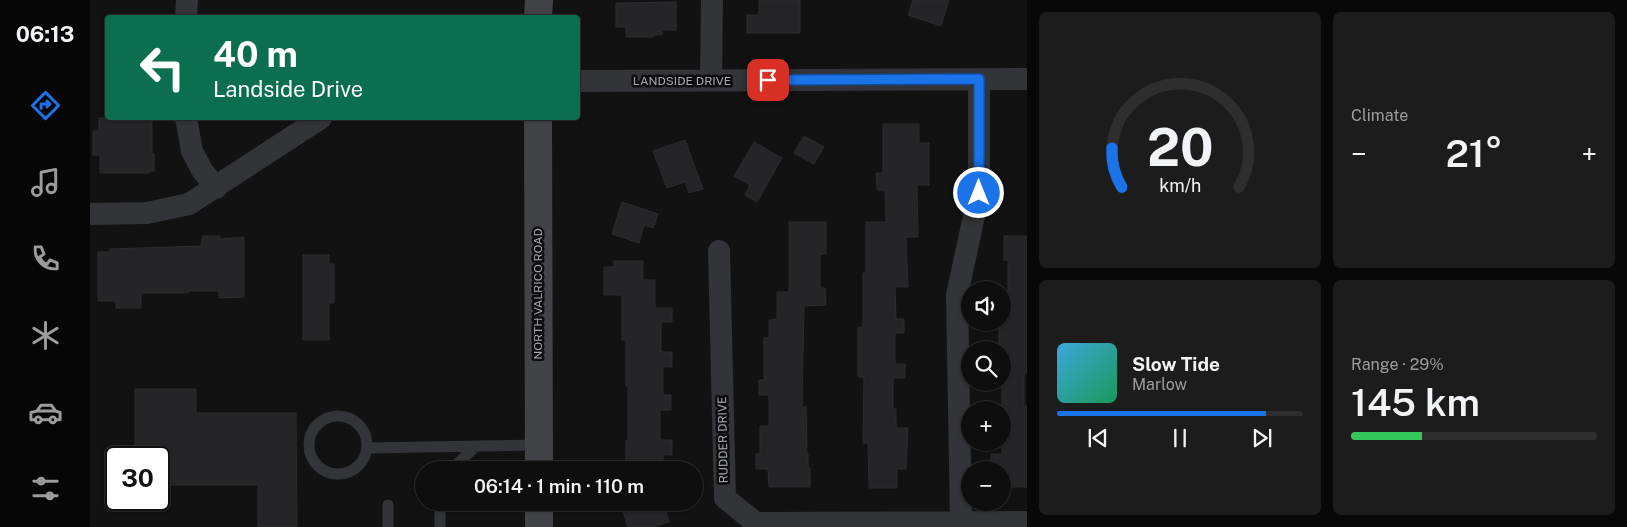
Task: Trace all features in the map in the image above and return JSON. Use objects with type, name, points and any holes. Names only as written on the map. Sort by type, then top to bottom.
[{"type":"street","points":[[186,15],[187,0]]},
{"type":"street","points":[[538,15],[539,0]]},
{"type":"street","points":[[711,80],[712,0]]},
{"type":"street","points":[[960,521],[957,294],[979,193],[979,79]]},
{"type":"street","name":"LANDSIDE DRIVE","points":[[580,82],[1027,79]]},
{"type":"street","points":[[186,120],[192,151],[202,170],[216,188]]},
{"type":"street","points":[[90,214],[138,214],[189,204],[318,120]]},
{"type":"street","name":"NORTH VALRICO ROAD","points":[[538,120],[539,458]]},
{"type":"street","name":"RUDDER DRIVE","points":[[720,251],[725,498],[756,523],[1027,522]]},
{"type":"street","points":[[539,511],[540,527]]},
{"type":"lane","points":[[348,417],[363,429],[367,438],[368,448],[360,465],[353,471],[344,474],[334,474],[317,466],[309,449],[309,439],[319,423],[328,418],[348,417]]},
{"type":"lane","points":[[368,448],[476,446],[539,458]]},
{"type":"lane","points":[[460,461],[476,446]]},
{"type":"lane","points":[[388,506],[388,527]]},
{"type":"lane","points":[[440,511],[440,527]]},
{"type":"building","points":[[759,0],[800,0],[800,33],[747,33],[747,15],[759,15]]},
{"type":"building","points":[[913,0],[949,0],[941,26],[908,15]]},
{"type":"building","points":[[676,2],[676,30],[662,30],[662,35],[653,35],[653,37],[626,37],[626,27],[616,27],[616,3]]},
{"type":"building","points":[[99,118],[105,118],[105,120],[152,120],[154,171],[149,171],[149,173],[100,173],[100,155],[93,155],[93,131],[99,131]]},
{"type":"building","points":[[883,124],[919,124],[919,143],[929,143],[929,185],[917,185],[918,237],[906,237],[908,287],[895,287],[896,319],[904,319],[904,333],[895,333],[895,364],[905,364],[905,378],[893,378],[893,409],[896,409],[896,428],[908,428],[906,469],[897,469],[897,488],[869,488],[868,443],[863,443],[864,377],[858,377],[858,327],[863,327],[863,273],[866,273],[866,222],[886,222],[885,190],[877,190],[876,173],[883,173]]},
{"type":"building","points":[[804,136],[824,147],[814,164],[794,153]]},
{"type":"building","points":[[685,140],[703,189],[689,193],[685,182],[667,188],[653,151]]},
{"type":"building","points":[[754,142],[782,158],[757,202],[745,195],[750,185],[734,176]]},
{"type":"building","points":[[622,202],[658,214],[653,228],[644,225],[639,243],[612,234]]},
{"type":"building","points":[[789,222],[826,222],[826,254],[820,254],[820,288],[825,288],[826,305],[804,306],[802,407],[806,407],[810,487],[769,487],[768,469],[756,469],[756,454],[760,454],[760,426],[769,426],[769,395],[759,395],[759,380],[764,380],[764,338],[769,338],[769,320],[777,319],[777,292],[789,292]]},
{"type":"building","points":[[203,236],[220,236],[220,239],[244,237],[244,297],[219,298],[219,291],[141,293],[141,308],[116,308],[116,301],[98,301],[98,252],[110,252],[110,249],[201,246]]},
{"type":"building","points":[[1004,236],[1027,236],[1027,373],[1024,373],[1024,406],[1027,406],[1027,487],[1011,487],[1011,461],[991,461],[991,454],[1002,454],[1002,451],[1011,451],[1011,401],[1002,401],[1002,391],[1011,391],[1011,341],[999,341],[999,331],[1011,331],[1011,281],[1008,281],[1008,260],[1004,260]]},
{"type":"building","points":[[303,255],[329,255],[329,264],[334,264],[334,303],[329,303],[329,340],[303,340]]},
{"type":"building","points":[[614,261],[643,261],[643,280],[655,280],[655,308],[672,308],[672,322],[661,322],[661,352],[672,352],[672,367],[663,367],[663,395],[671,395],[671,410],[660,410],[660,440],[672,440],[672,455],[663,455],[663,461],[626,461],[628,386],[626,386],[626,340],[622,340],[622,295],[604,295],[604,267],[614,267]]},
{"type":"building","points":[[135,389],[196,389],[196,413],[296,413],[297,527],[258,527],[258,485],[170,485],[170,446],[135,446]]},
{"type":"building","points":[[623,511],[666,511],[669,522],[653,527],[628,527]]},
{"type":"route","points":[[768,80],[979,79],[979,193]]}]
